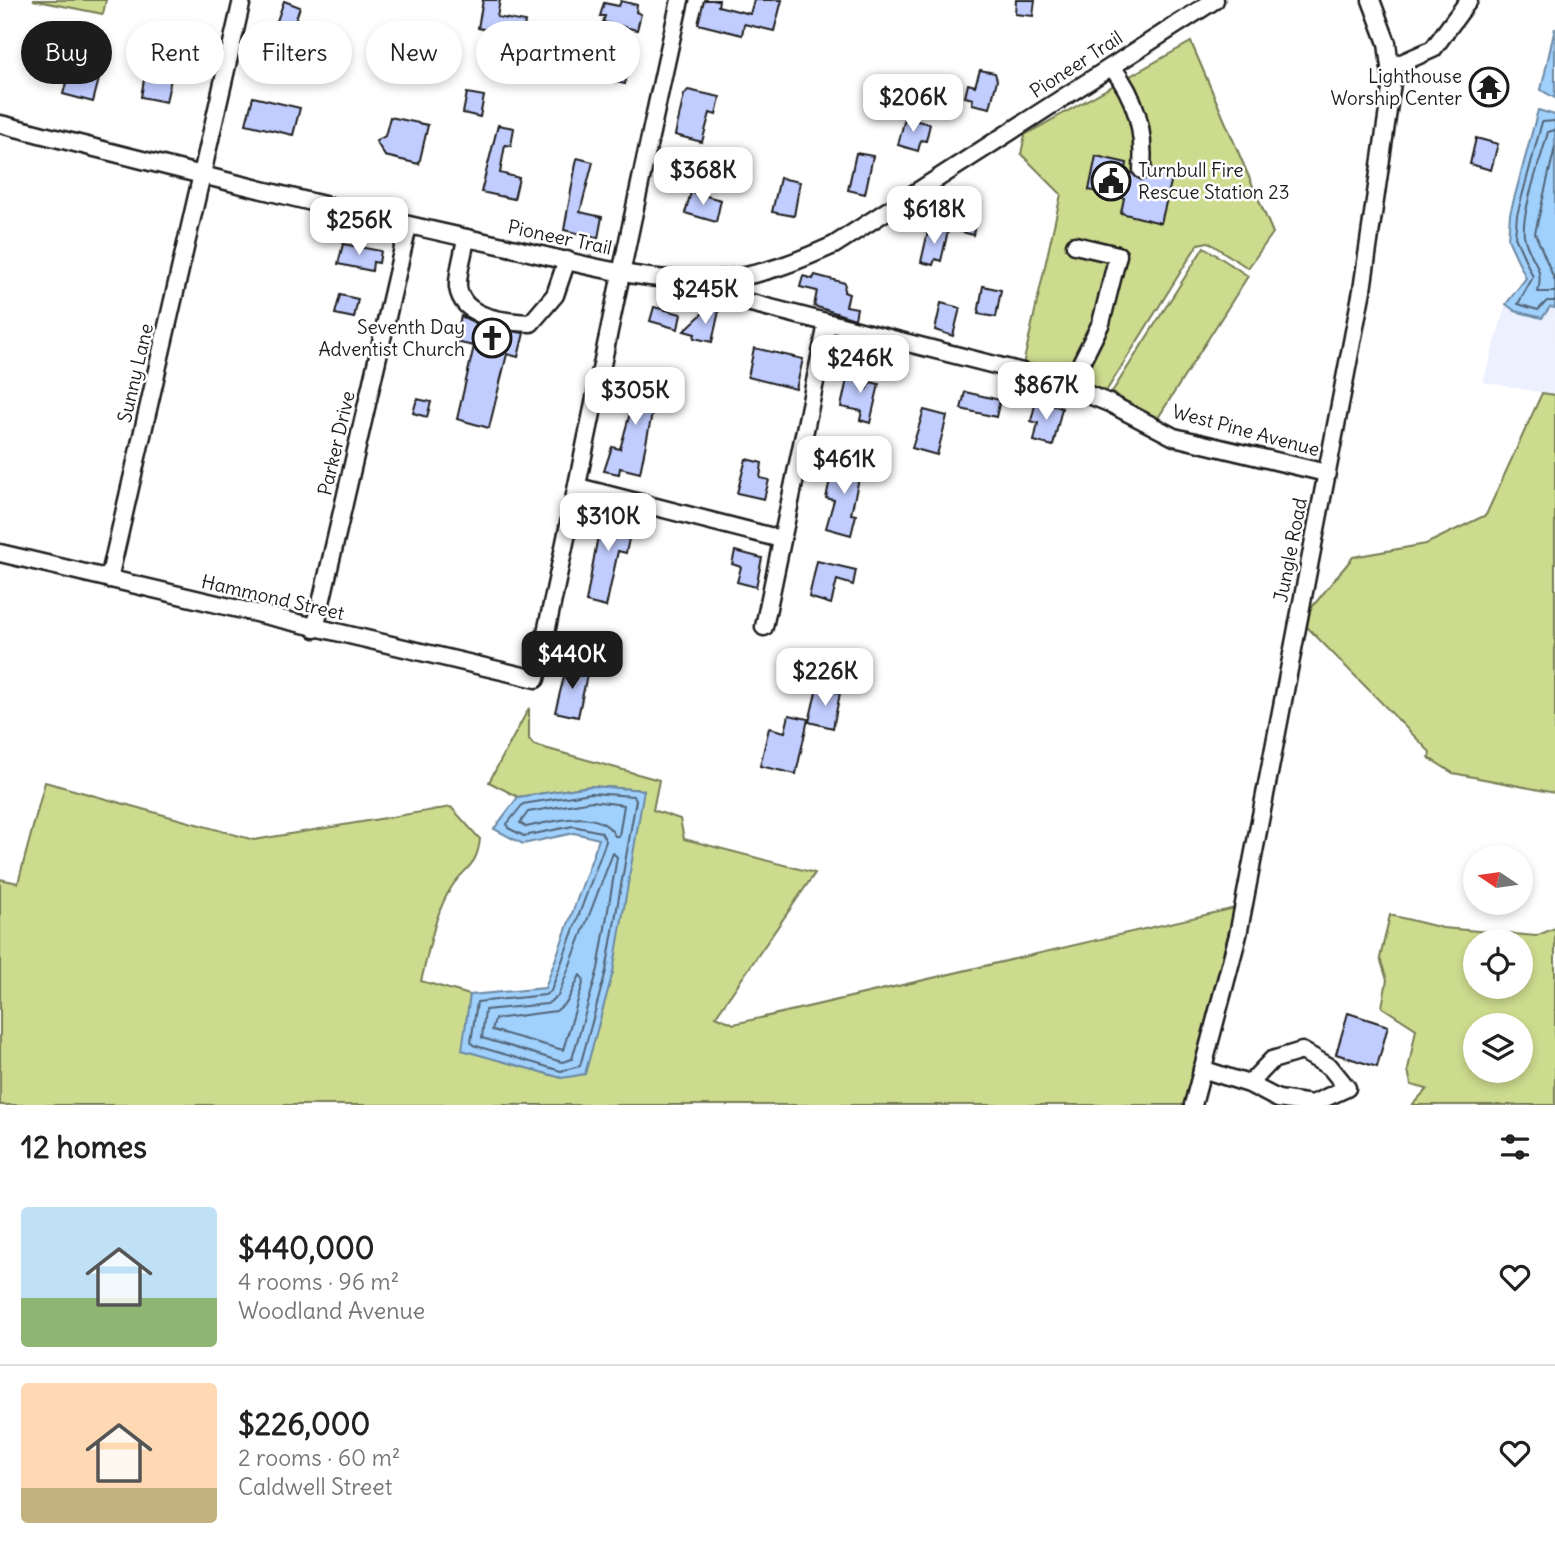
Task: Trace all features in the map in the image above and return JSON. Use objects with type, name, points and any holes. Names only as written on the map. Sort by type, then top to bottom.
[{"type":"street","name":"Sunny Lane","points":[[108,579],[242,0]]},
{"type":"street","points":[[680,0],[619,271],[578,487],[781,539]]},
{"type":"street","name":"Pioneer Trail","points":[[0,124],[408,226],[619,271],[690,280],[724,279],[777,270],[834,245],[1215,0]]},
{"type":"street","name":"Jungle Road","points":[[1192,1105],[1238,935],[1362,290],[1392,83],[1387,43],[1371,0]]},
{"type":"street","points":[[1390,68],[1433,49],[1469,0]]},
{"type":"street","points":[[1112,66],[1131,94],[1141,127],[1144,142],[1142,170]]},
{"type":"street","name":"Parker Drive","points":[[315,629],[408,226]]},
{"type":"street","points":[[466,238],[458,288],[471,310],[504,322],[531,323],[555,295],[568,260]]},
{"type":"street","points":[[1069,387],[1101,323],[1118,256],[1075,245]]},
{"type":"street","name":"West Pine Avenue","points":[[724,279],[743,301],[1050,379],[1109,403],[1174,437],[1326,473]]},
{"type":"street","points":[[764,627],[827,324]]},
{"type":"street","name":"Hammond Street","points":[[0,553],[536,679],[578,487]]},
{"type":"street","points":[[1202,1069],[1249,1084],[1278,1099],[1312,1104],[1347,1088],[1331,1067],[1302,1051],[1272,1060],[1249,1084]]},
{"type":"shaded area","points":[[1506,304],[1515,311],[1555,308],[1555,395],[1483,382]]},
{"type":"green space","points":[[33,0],[106,0],[103,14]]},
{"type":"green space","points":[[1191,42],[1273,233],[1248,268],[1208,242],[1198,244],[1105,393],[1023,365],[1061,194],[1021,154],[1025,135]]},
{"type":"green space","points":[[1204,247],[1248,276],[1156,421],[1112,392]]},
{"type":"green space","points":[[1542,393],[1555,395],[1555,793],[1453,773],[1429,758],[1430,752],[1305,625],[1308,612],[1353,557],[1426,544],[1486,515]]},
{"type":"green space","points":[[529,708],[529,739],[534,745],[659,780],[653,810],[680,819],[684,839],[815,873],[716,1016],[734,1024],[1235,908],[1184,1105],[0,1105],[0,879],[18,883],[45,782],[254,840],[451,807],[480,839],[473,862],[451,888],[440,909],[421,981],[470,995],[463,1050],[562,1078],[644,790],[591,786],[518,797],[489,782]]},
{"type":"green space","points":[[1390,915],[1443,928],[1463,930],[1463,999],[1533,999],[1533,936],[1555,928],[1555,1105],[1412,1105],[1427,1089],[1411,1085],[1408,1070],[1416,1029],[1382,1007],[1387,980],[1380,958]]},
{"type":"water","points":[[1555,28],[1555,98],[1541,90]]},
{"type":"water","points":[[1538,110],[1555,115],[1555,308],[1550,307],[1542,318],[1515,311],[1506,304],[1526,278],[1508,239],[1510,214]]},
{"type":"water","points":[[591,786],[644,790],[613,972],[585,1074],[562,1078],[462,1050],[470,995],[545,988],[599,839],[574,833],[523,844],[494,829],[518,797]]},
{"type":"building","points":[[483,0],[500,0],[497,17],[519,21],[479,21]]},
{"type":"building","points":[[704,0],[719,0],[718,6],[750,14],[754,0],[782,0],[774,31],[744,24],[742,35],[698,24]]},
{"type":"building","points":[[1016,0],[1035,0],[1033,16],[1015,14]]},
{"type":"building","points":[[284,1],[300,7],[295,21],[277,21]]},
{"type":"building","points":[[621,1],[637,5],[636,12],[641,14],[639,21],[603,21],[605,16],[600,16],[604,3],[619,6]]},
{"type":"building","points":[[980,70],[995,73],[997,80],[990,108],[972,104],[973,99],[965,97],[968,84],[975,86]]},
{"type":"building","points":[[66,84],[98,84],[93,102],[63,94]]},
{"type":"building","points":[[143,84],[170,84],[166,102],[141,97]]},
{"type":"building","points":[[688,90],[720,97],[716,115],[710,113],[702,142],[675,135],[684,95]]},
{"type":"building","points":[[467,93],[484,96],[480,117],[463,113]]},
{"type":"building","points":[[253,97],[300,108],[293,135],[246,124]]},
{"type":"building","points":[[390,117],[428,125],[419,164],[385,156],[376,141],[385,136]]},
{"type":"building","points":[[905,118],[930,124],[926,141],[921,140],[918,151],[898,145]]},
{"type":"building","points":[[498,125],[514,128],[511,146],[505,145],[500,173],[519,178],[514,199],[481,192]]},
{"type":"building","points":[[1476,138],[1498,144],[1491,170],[1470,164]]},
{"type":"building","points":[[856,153],[873,156],[865,194],[848,190]]},
{"type":"building","points":[[1096,156],[1127,163],[1126,169],[1141,180],[1152,176],[1154,168],[1173,174],[1161,223],[1121,213],[1124,198],[1089,190]]},
{"type":"building","points":[[577,158],[593,162],[580,212],[602,217],[598,238],[564,230]]},
{"type":"building","points":[[780,178],[800,182],[794,216],[772,212]]},
{"type":"building","points":[[691,192],[721,200],[716,222],[685,213]]},
{"type":"building","points":[[961,201],[979,205],[973,235],[955,230]]},
{"type":"building","points":[[929,227],[948,231],[941,261],[935,259],[933,265],[921,262]]},
{"type":"building","points":[[343,244],[381,251],[379,263],[373,262],[372,271],[338,264]]},
{"type":"building","points":[[815,275],[845,283],[844,292],[849,294],[846,306],[857,308],[855,319],[814,306],[817,291],[800,287],[803,276],[813,279]]},
{"type":"building","points":[[983,286],[1001,290],[996,317],[978,314]]},
{"type":"building","points":[[340,295],[358,299],[354,318],[335,314]]},
{"type":"building","points":[[941,303],[960,308],[953,336],[935,330]]},
{"type":"building","points":[[654,307],[681,314],[678,329],[650,321]]},
{"type":"building","points":[[707,309],[719,311],[712,342],[694,338],[695,334],[684,331]]},
{"type":"building","points":[[461,316],[484,327],[524,333],[518,357],[507,354],[489,428],[457,419],[474,346],[455,342]]},
{"type":"building","points":[[754,348],[803,359],[796,389],[748,377]]},
{"type":"building","points":[[849,370],[866,373],[866,390],[870,382],[879,384],[870,423],[860,420],[862,411],[841,407]]},
{"type":"building","points":[[637,371],[652,375],[650,387],[657,389],[640,473],[620,468],[619,474],[604,471],[612,447],[620,449],[630,413],[626,411],[631,383],[634,383]]},
{"type":"building","points":[[965,392],[1000,400],[996,417],[961,409]]},
{"type":"building","points":[[417,399],[431,402],[427,417],[413,413]]},
{"type":"building","points":[[1036,401],[1062,408],[1053,446],[1034,441],[1038,423],[1031,421]]},
{"type":"building","points":[[924,410],[947,416],[937,455],[912,448]]},
{"type":"building","points":[[844,457],[863,461],[851,514],[856,515],[851,535],[826,528],[834,500],[826,498],[831,475],[839,477]]},
{"type":"building","points":[[746,459],[762,463],[760,478],[769,480],[764,499],[737,493]]},
{"type":"building","points":[[603,508],[634,515],[626,553],[618,551],[606,607],[586,602]]},
{"type":"building","points":[[735,551],[762,558],[756,587],[737,582],[741,567],[732,564]]},
{"type":"building","points":[[817,561],[856,570],[853,585],[837,580],[831,604],[809,597]]},
{"type":"building","points":[[567,665],[588,670],[578,717],[555,712]]},
{"type":"building","points":[[817,688],[840,693],[833,728],[809,722]]},
{"type":"building","points":[[789,715],[808,719],[796,774],[760,766],[769,728],[785,732]]},
{"type":"building","points":[[1348,1013],[1388,1026],[1377,1067],[1336,1054]]},
{"type":"place","name":"Lighthouse Worship Center","points":[[1489,87]]},
{"type":"place","name":"Turnbull Fire Rescue Station 23","points":[[1111,181]]},
{"type":"place","name":"Seventh Day Adventist Church","points":[[492,338]]}]
